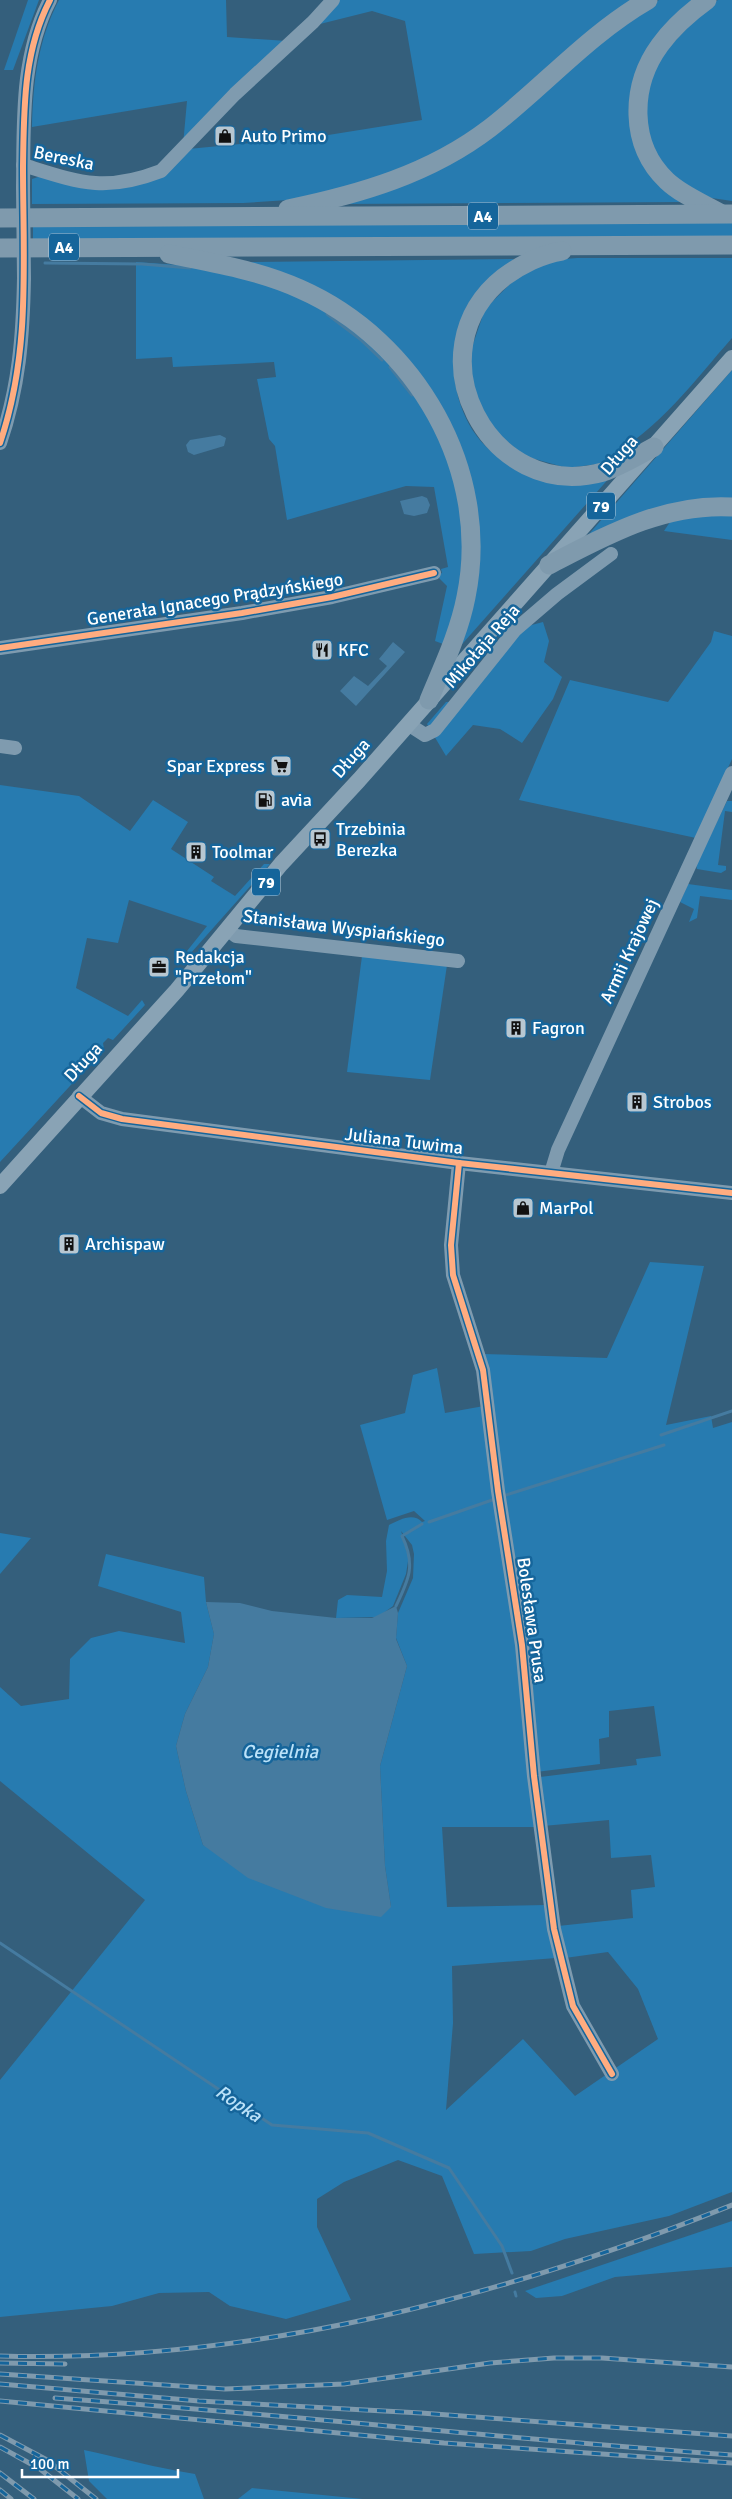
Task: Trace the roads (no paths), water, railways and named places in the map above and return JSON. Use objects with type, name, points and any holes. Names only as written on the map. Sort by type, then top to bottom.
[{"type":"highway","points":[[245,218],[357,194],[433,164],[488,130],[595,38],[648,0]]},
{"type":"highway","points":[[707,0],[679,23],[659,46],[651,60],[641,85],[638,128],[650,159],[667,181],[688,195],[727,214]]},
{"type":"highway","name":"A4","points":[[0,218],[727,214]]},
{"type":"highway","points":[[599,245],[556,252],[537,259],[514,270],[488,292],[471,319],[462,346],[461,361],[465,393],[476,417],[500,448],[520,462],[546,472],[574,475],[601,472],[654,446]]},
{"type":"highway","name":"A4","points":[[0,248],[732,245]]},
{"type":"highway","points":[[128,246],[243,270],[301,289],[353,320],[383,346],[414,380],[434,408],[448,436],[458,464],[467,500],[472,545],[466,596],[459,625],[429,700]]},
{"type":"highway","points":[[549,565],[622,529],[664,513],[697,507],[732,507]]},
{"type":"main road","name":"Długa","points":[[0,1186],[79,1096],[170,998],[281,864],[408,724],[732,358]]},
{"type":"street","points":[[23,165],[25,90],[28,64],[43,13],[50,0]]},
{"type":"street","name":"Bereska","points":[[0,443],[7,422],[21,354],[24,278],[23,165],[66,179],[100,184],[146,176],[161,171],[235,94],[313,22],[332,0]]},
{"type":"street","name":"Mikołaja Reja","points":[[408,724],[425,735],[435,730],[515,630],[564,588],[611,554]]},
{"type":"street","name":"Generała Ignacego Prądzyńskiego","points":[[0,648],[242,613],[332,597],[434,573]]},
{"type":"street","points":[[0,746],[15,748]]},
{"type":"street","name":"Armii Krajowej","points":[[551,1173],[558,1150],[732,773]]},
{"type":"street","name":"Stanisława Wyspiańskiego","points":[[227,929],[236,936],[458,961]]},
{"type":"street","name":"Juliana Tuwima","points":[[79,1096],[101,1113],[122,1119],[459,1163],[732,1193]]},
{"type":"street","name":"Bolesława Prusa","points":[[459,1163],[451,1245],[453,1276],[483,1370],[501,1511],[522,1645],[534,1776],[554,1928],[573,2006],[612,2074]]},
{"type":"water","points":[[220,435],[226,438],[224,446],[194,455],[188,452],[186,445],[190,440]]},
{"type":"water","points":[[422,496],[427,498],[430,505],[427,513],[414,516],[404,514],[400,501]]},
{"type":"water","points":[[393,642],[405,652],[356,706],[340,691],[354,676],[368,686],[387,666],[379,659]]},
{"type":"water","name":"Cegielnia","points":[[206,1602],[240,1603],[272,1611],[336,1618],[372,1618],[396,1606],[398,1613],[396,1639],[407,1666],[380,1766],[385,1866],[391,1907],[381,1917],[326,1908],[248,1878],[203,1845],[186,1791],[176,1746],[185,1714],[208,1667],[214,1634]]},
{"type":"waterway","points":[[45,263],[142,264],[190,268]]},
{"type":"waterway","points":[[327,314],[360,339],[382,360]]},
{"type":"waterway","points":[[390,367],[412,395]]},
{"type":"waterway","points":[[661,1435],[732,1411]]},
{"type":"waterway","points":[[503,1496],[664,1445]]},
{"type":"waterway","points":[[429,1522],[495,1499]]},
{"type":"waterway","points":[[396,1606],[407,1580],[410,1564],[409,1555],[402,1536],[422,1524]]},
{"type":"waterway","name":"Ropka","points":[[0,1943],[272,2125],[368,2133],[449,2168],[502,2246],[512,2273]]},
{"type":"waterway","name":"Ropka","points":[[515,2292],[516,2296]]},
{"type":"railway","points":[[0,2356],[94,2355],[188,2348],[281,2336],[373,2318],[465,2295],[555,2269],[732,2205]]},
{"type":"railway","points":[[0,2374],[225,2389],[344,2384],[490,2363],[554,2358],[602,2358],[732,2367]]},
{"type":"railway","points":[[0,2363],[65,2364]]},
{"type":"railway","points":[[0,2384],[199,2401],[421,2413],[732,2436]]},
{"type":"railway","points":[[55,2398],[732,2455]]},
{"type":"railway","points":[[0,2401],[444,2443],[732,2463]]},
{"type":"railway","points":[[0,2435],[47,2460],[96,2499]]},
{"type":"railway","points":[[0,2447],[40,2469],[78,2499]]},
{"type":"railway","points":[[0,2473],[34,2499]]},
{"type":"railway","points":[[0,2490],[11,2499]]},
{"type":"place","name":"Auto Primo","points":[[225,136]]},
{"type":"place","name":"KFC","points":[[322,650]]},
{"type":"place","name":"Spar Express","points":[[281,766]]},
{"type":"place","name":"avia","points":[[265,800]]},
{"type":"place","name":"Trzebinia Berezka","points":[[320,839]]},
{"type":"place","name":"Toolmar","points":[[196,852]]},
{"type":"place","name":"Redakcja \"Przełom\"","points":[[159,967]]},
{"type":"place","name":"Fagron","points":[[516,1028]]},
{"type":"place","name":"Strobos","points":[[637,1102]]},
{"type":"place","name":"MarPol","points":[[523,1208]]},
{"type":"place","name":"Archispaw","points":[[69,1244]]}]
